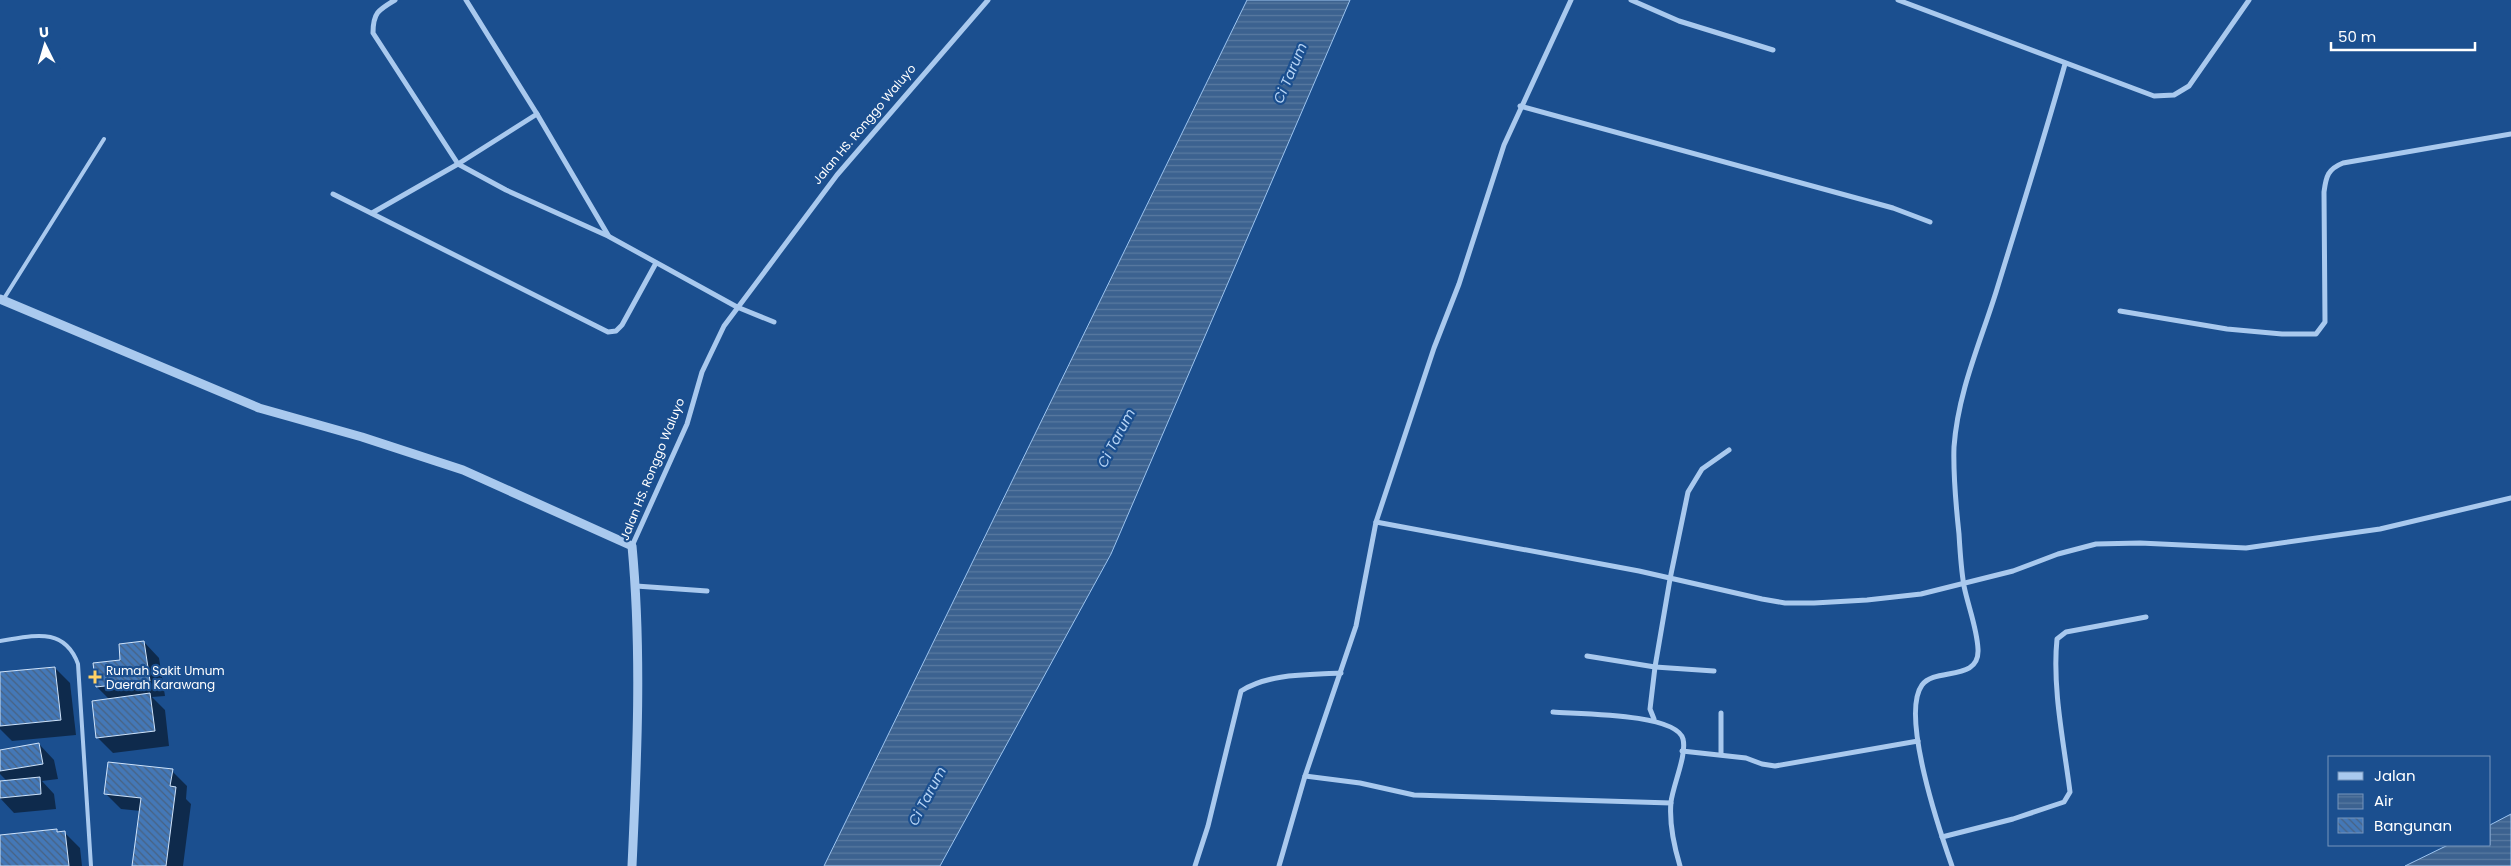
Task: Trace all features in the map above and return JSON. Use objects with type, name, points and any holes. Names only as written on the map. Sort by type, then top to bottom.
[{"type":"street","points":[[395,0],[381,8],[373,19],[373,33],[458,164],[506,190],[608,236],[737,307],[774,322]]},
{"type":"street","points":[[466,0],[537,114],[608,236]]},
{"type":"street","name":"Jalan HS. Ronggo Waluyo","points":[[632,866],[638,743],[636,586],[632,546],[687,424],[702,372],[724,326],[737,307],[837,175],[988,0]]},
{"type":"street","points":[[1279,866],[1305,776],[1356,626],[1376,522],[1434,348],[1460,284],[1504,145],[1520,106],[1571,0]]},
{"type":"street","points":[[1631,0],[1679,21],[1773,50]]},
{"type":"street","points":[[1898,0],[2154,96],[2174,95],[2189,86],[2249,0]]},
{"type":"street","points":[[1952,866],[1942,837],[1918,741],[1915,701],[1922,685],[1930,679],[1966,671],[1975,663],[1978,651],[1963,584],[1956,501],[1954,448],[1960,397],[1997,288],[2065,64]]},
{"type":"street","points":[[1520,106],[1893,208],[1930,222]]},
{"type":"street","points":[[372,213],[458,164],[537,114]]},
{"type":"street","points":[[2120,310],[2226,329],[2296,335],[2316,334],[2325,322],[2324,192],[2326,177],[2331,168],[2343,163],[2511,134]]},
{"type":"street","points":[[333,194],[608,332],[616,331],[622,325],[656,263]]},
{"type":"street","points":[[1,299],[259,408],[362,436],[463,470],[632,546]]},
{"type":"street","points":[[1654,719],[1650,710],[1655,667],[1670,579],[1688,492],[1702,469],[1729,450]]},
{"type":"street","points":[[1376,522],[1639,571],[1785,603],[1867,600],[1921,594],[2012,571],[2058,554],[2096,544],[2140,542],[2246,548],[2380,528],[2511,498]]},
{"type":"street","points":[[636,586],[707,592]]},
{"type":"street","points":[[1942,837],[2013,819],[2064,802],[2070,792],[2055,655],[2057,639],[2066,632],[2146,617]]},
{"type":"street","points":[[1587,656],[1655,667],[1714,671]]},
{"type":"street","points":[[1196,866],[1208,826],[1241,691],[1251,685],[1275,678],[1341,673]]},
{"type":"street","points":[[1553,712],[1654,719],[1678,731],[1683,739],[1682,751],[1671,803],[1673,841],[1680,866]]},
{"type":"street","points":[[1721,713],[1721,754]]},
{"type":"street","points":[[1682,751],[1746,758],[1774,766],[1918,741]]},
{"type":"street","points":[[1305,776],[1360,783],[1414,795],[1671,803]]},
{"type":"lane","points":[[1,299],[104,139]]},
{"type":"lane","points":[[0,641],[37,636],[60,639],[73,650],[78,664],[91,866]]},
{"type":"water","name":"Ci Tarum","points":[[1247,0],[1350,0],[1111,554],[940,866],[824,866]]},
{"type":"water","points":[[2511,814],[2511,866],[2405,866],[2446,846],[2491,846],[2491,824]]},
{"type":"building","points":[[144,641],[150,681],[96,687],[93,663],[120,660],[119,644]]},
{"type":"building","points":[[55,667],[61,720],[0,726],[0,672]]},
{"type":"building","points":[[150,693],[155,731],[96,738],[92,701]]},
{"type":"building","points":[[39,743],[43,764],[0,771],[0,750]]},
{"type":"building","points":[[108,762],[173,769],[170,786],[176,787],[166,866],[132,866],[141,798],[104,794]]},
{"type":"building","points":[[40,777],[41,794],[0,798],[0,781]]},
{"type":"building","points":[[57,829],[57,832],[65,831],[69,866],[0,866],[0,835]]},
{"type":"place","name":"Rumah Sakit Umum Daerah Karawang","points":[[95,677]]}]
